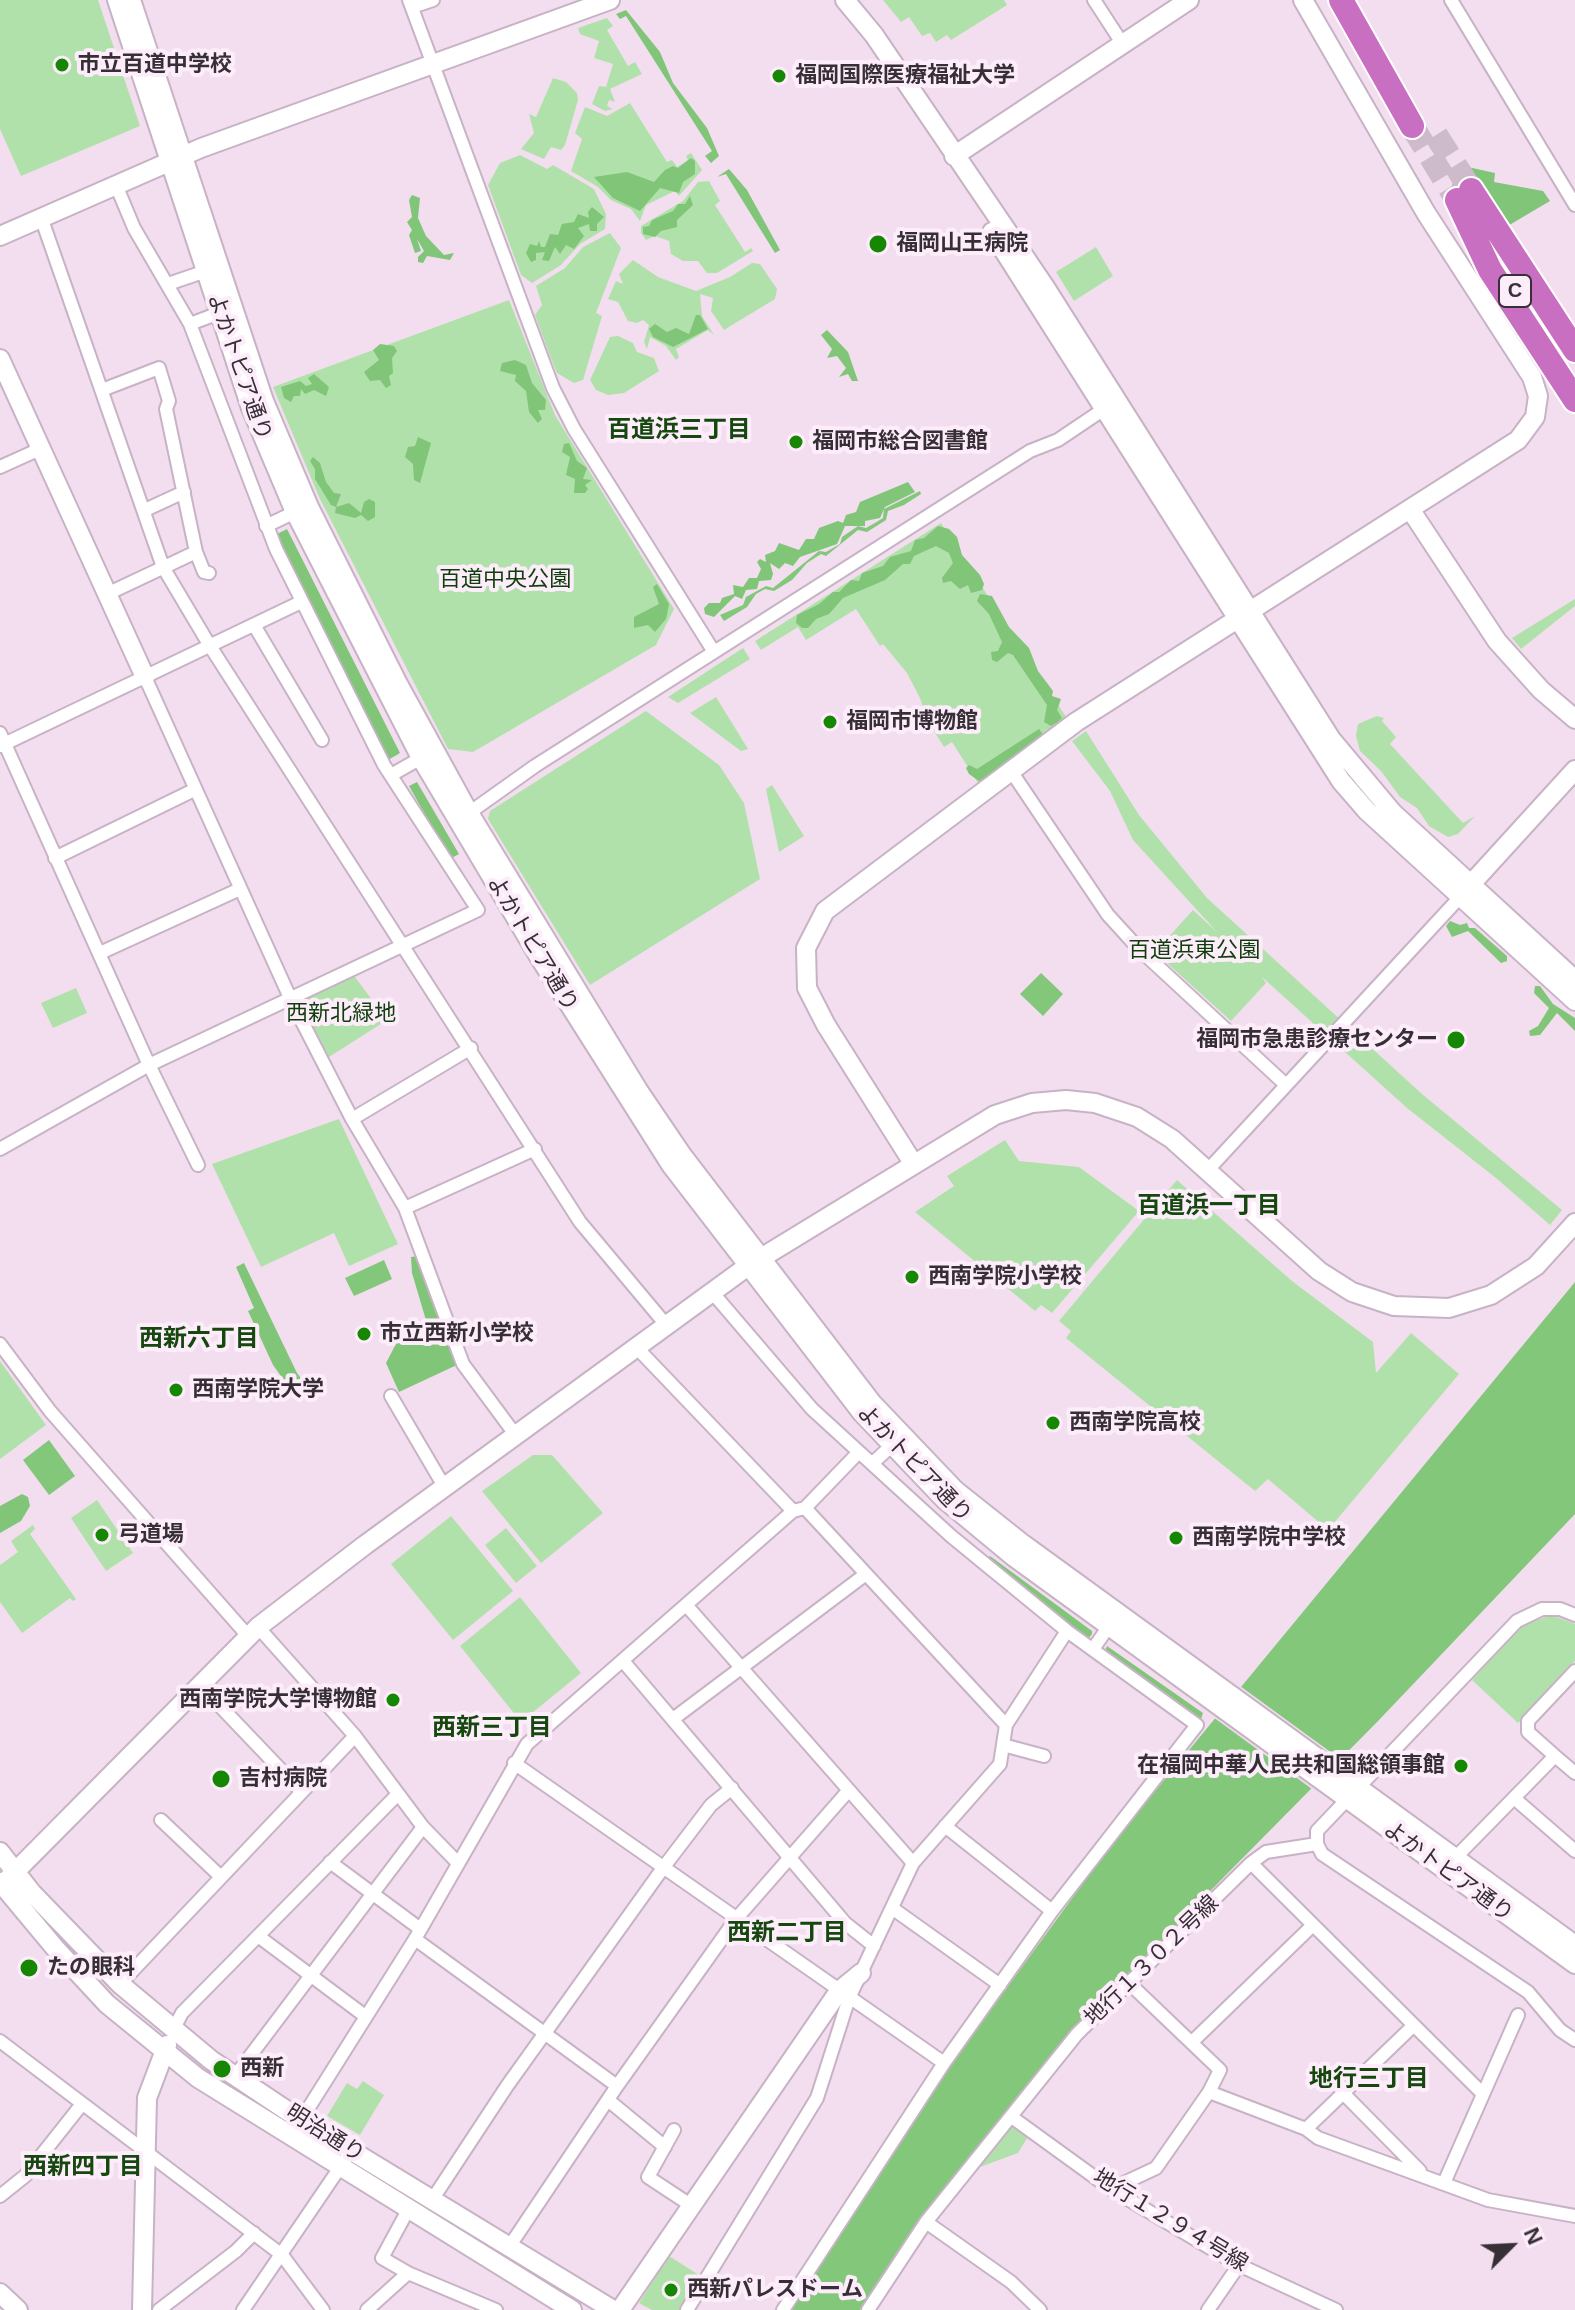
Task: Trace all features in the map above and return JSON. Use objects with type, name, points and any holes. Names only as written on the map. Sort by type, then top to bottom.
[{"type":"highway","points":[[1341,0],[1419,123],[1359,0]]},
{"type":"highway","points":[[1464,195],[1575,327]]},
{"type":"highway","points":[[1464,195],[1490,270],[1575,400]]},
{"type":"highway","name":"C","points":[[1464,195],[1575,350]]},
{"type":"highway","name":"C","points":[[1464,195],[1575,381]]},
{"type":"street","name":"よかトピア通り","points":[[117,0],[282,446],[364,618],[469,813],[645,1101],[754,1262],[872,1403],[955,1490],[1222,1698],[1328,1776],[1455,1858],[1575,1945]]},
{"type":"street","name":"よかトピア通り","points":[[131,0],[219,313],[251,408],[295,512],[421,758],[633,1108],[754,1262],[891,1446],[977,1528],[1109,1626],[1222,1698]]},
{"type":"street","points":[[433,0],[410,4],[553,388],[574,429],[714,652]]},
{"type":"street","points":[[0,236],[176,158],[610,0]]},
{"type":"street","points":[[845,0],[874,35],[954,156],[957,178],[1111,404],[1243,615],[1341,781],[1367,811],[1575,980]]},
{"type":"street","points":[[1094,0],[1122,43]]},
{"type":"street","points":[[954,156],[1189,0]]},
{"type":"street","points":[[913,1163],[813,1003],[804,977],[806,948],[818,921],[832,904],[1076,722],[1526,433],[1537,407],[1536,386],[1414,194],[1303,0]]},
{"type":"street","points":[[1451,0],[1575,205]]},
{"type":"street","points":[[0,1149],[149,1065],[291,1000],[319,982],[478,910],[391,775],[266,526],[190,324],[134,228],[116,185]]},
{"type":"street","points":[[41,217],[163,567],[210,646],[580,1222],[667,1326]]},
{"type":"street","points":[[168,284],[206,271]]},
{"type":"street","points":[[190,324],[219,313]]},
{"type":"street","points":[[0,359],[291,1000],[352,1119],[405,1208],[463,1364],[517,1437]]},
{"type":"street","points":[[102,390],[159,368],[196,552],[204,572],[209,573]]},
{"type":"street","points":[[469,813],[535,766],[1030,451],[1058,440],[1111,404]]},
{"type":"street","points":[[0,466],[40,449]]},
{"type":"street","points":[[145,510],[184,492]]},
{"type":"street","points":[[1410,509],[1497,641],[1541,690],[1575,719]]},
{"type":"street","points":[[266,526],[295,512]]},
{"type":"street","points":[[107,594],[196,552]]},
{"type":"street","points":[[198,1165],[149,1065],[2,740],[145,677],[299,603]]},
{"type":"street","points":[[254,625],[322,740]]},
{"type":"street","points":[[391,775],[421,758]]},
{"type":"street","points":[[1207,1171],[1575,770]]},
{"type":"street","points":[[1011,771],[1108,915],[1139,949],[1286,1085]]},
{"type":"street","points":[[55,858],[194,790]]},
{"type":"street","points":[[100,953],[240,889]]},
{"type":"street","points":[[1466,890],[1575,1001]]},
{"type":"street","points":[[352,1119],[471,1048]]},
{"type":"street","points":[[4,1881],[253,1632],[754,1262],[913,1163],[1007,1110],[1066,1100],[1095,1103],[1137,1117],[1172,1139],[1319,1271],[1352,1292],[1394,1306],[1449,1308],[1491,1295],[1536,1266],[1575,1223]]},
{"type":"street","points":[[405,1208],[535,1149]]},
{"type":"street","points":[[712,1292],[812,1409],[858,1453],[951,1536],[1067,1631],[1197,1725],[1052,1911],[944,2063],[783,2310]]},
{"type":"street","points":[[0,1344],[50,1411],[253,1632],[355,1736],[423,1827],[457,1862]]},
{"type":"street","points":[[637,1348],[866,1574],[1006,1725]]},
{"type":"street","points":[[391,1396],[445,1488]]},
{"type":"street","points":[[875,1466],[875,1461],[891,1446]]},
{"type":"street","points":[[301,2120],[417,1933],[527,1744],[799,1510],[858,1453]]},
{"type":"street","points":[[673,1719],[866,1574]]},
{"type":"street","points":[[687,1606],[913,1863]]},
{"type":"street","points":[[1575,1615],[1560,1609],[1542,1609],[1517,1621],[1317,1831],[1317,1844],[1322,1854],[1528,1992],[1560,2030],[1575,2040]]},
{"type":"street","points":[[1093,1649],[1109,1626]]},
{"type":"street","points":[[620,2310],[861,1973],[913,1863],[1000,1764],[1006,1725],[1067,1631]]},
{"type":"street","points":[[623,1661],[845,1923],[874,1946]]},
{"type":"street","points":[[1575,1671],[1528,1721],[1528,1732],[1575,1773]]},
{"type":"street","points":[[199,1684],[302,1792]]},
{"type":"street","points":[[1563,1684],[1575,1695]]},
{"type":"street","points":[[120,1984],[355,1736]]},
{"type":"street","points":[[1003,1745],[1044,1756]]},
{"type":"street","points":[[1455,1858],[1555,1756]]},
{"type":"street","points":[[514,1763],[944,2063]]},
{"type":"street","points":[[432,2200],[507,2086],[663,1868],[711,1805],[732,1788]]},
{"type":"street","points":[[509,2247],[617,2086],[736,1919],[849,1790]]},
{"type":"street","points":[[142,2310],[147,2098],[173,2030],[182,2013],[398,1794]]},
{"type":"street","name":"よかトピア通り","points":[[1354,1794],[1575,1964]]},
{"type":"street","points":[[1514,1798],[1575,1851]]},
{"type":"street","points":[[161,1820],[221,1877]]},
{"type":"street","points":[[945,1826],[1052,1911]]},
{"type":"street","points":[[235,2076],[423,1827]]},
{"type":"street","name":"地行１３０２号線","points":[[868,2310],[926,2222],[1013,2118],[1077,2034],[1251,1863],[1266,1852],[1317,1844]]},
{"type":"street","name":"明治通り","points":[[0,1852],[4,1881],[78,1973],[163,2052],[339,2169],[572,2310]]},
{"type":"street","points":[[330,1862],[544,2035],[617,2086]]},
{"type":"street","points":[[1251,1863],[1483,2094]]},
{"type":"street","name":"明治通り","points":[[4,1881],[173,2030],[235,2076],[351,2151],[613,2310]]},
{"type":"street","points":[[892,1908],[1000,1985]]},
{"type":"street","points":[[1192,2042],[1313,1925]]},
{"type":"street","points":[[258,1936],[365,2016]]},
{"type":"street","points":[[1111,2189],[1156,2168],[1209,2092],[1220,2070],[1130,1984]]},
{"type":"street","points":[[687,2310],[817,2098],[844,1995]]},
{"type":"street","points":[[1444,2183],[1518,2015]]},
{"type":"street","points":[[1306,2129],[1413,2026]]},
{"type":"street","points":[[0,2041],[282,2255],[323,2310]]},
{"type":"street","points":[[1209,2092],[1306,2129],[1318,2138],[1423,2173],[1488,2200],[1575,2216]]},
{"type":"street","points":[[1344,2094],[1423,2173]]},
{"type":"street","points":[[608,2100],[665,2147]]},
{"type":"street","points":[[0,2196],[25,2176],[82,2104]]},
{"type":"street","name":"地行１２９４号線","points":[[1013,2118],[1111,2189],[1239,2265],[1336,2310]]},
{"type":"street","points":[[674,2130],[648,2177],[692,2206]]},
{"type":"street","points":[[243,2310],[351,2151]]},
{"type":"street","points":[[408,2210],[382,2258],[408,2273],[496,2310]]},
{"type":"street","points":[[926,2222],[1011,2282],[1040,2310]]},
{"type":"street","points":[[159,2310],[254,2233]]},
{"type":"street","points":[[1208,2310],[1239,2265]]},
{"type":"street","points":[[367,2310],[408,2273]]},
{"type":"street","points":[[0,2293],[18,2310]]},
{"type":"green space","name":"市立百道中学校","points":[[0,0],[98,0],[140,126],[21,176],[0,129]]},
{"type":"green space","points":[[883,0],[1004,0],[1007,5],[951,40],[947,35],[936,42],[930,33],[922,36],[909,17],[901,22]]},
{"type":"green space","points":[[607,18],[613,26],[607,30],[628,66],[635,62],[642,74],[610,89],[615,102],[609,100],[607,106],[613,109],[605,111],[592,104],[599,86],[606,87],[613,64],[594,58],[599,41],[580,34],[578,28]]},
{"type":"green space","points":[[553,78],[566,82],[577,93],[578,100],[565,145],[561,150],[551,147],[544,159],[521,149],[534,133],[529,114],[536,117]]},
{"type":"green space","points":[[630,103],[667,162],[672,160],[677,167],[688,160],[686,156],[691,153],[702,170],[679,196],[675,191],[646,205],[640,221],[631,209],[611,200],[598,187],[571,171],[582,139],[575,133],[585,107],[607,116]]},
{"type":"green space","points":[[520,155],[547,169],[553,165],[594,189],[606,214],[605,229],[580,244],[561,265],[532,283],[521,275],[488,185],[500,163]]},
{"type":"green space","points":[[709,181],[720,201],[715,205],[745,252],[751,248],[753,251],[717,273],[707,273],[698,261],[683,261],[671,254],[669,241],[655,236],[646,240],[641,233],[641,226],[683,201],[698,182]]},
{"type":"green space","points":[[610,233],[621,248],[596,313],[602,316],[583,380],[574,383],[557,373],[549,353],[535,315],[542,305],[536,286],[565,268],[583,247]]},
{"type":"green space","points":[[1096,247],[1113,276],[1074,301],[1056,272]]},
{"type":"green space","points":[[633,260],[658,277],[696,291],[730,277],[752,263],[760,264],[777,289],[775,299],[724,330],[711,311],[713,298],[700,294],[702,316],[714,335],[708,330],[676,349],[679,357],[676,360],[666,346],[650,337],[647,349],[644,342],[649,325],[643,320],[637,323],[628,321],[618,302],[608,299],[616,281],[623,284],[619,274]]},
{"type":"green space","name":"百道中央公園","points":[[509,300],[555,415],[674,609],[656,645],[473,752],[448,749],[320,499],[273,387]]},
{"type":"green space","points":[[618,336],[633,343],[637,352],[654,358],[659,371],[624,393],[608,395],[596,390],[590,380],[610,337]]},
{"type":"green space","points":[[941,523],[1066,717],[978,783],[952,742],[944,747],[920,709],[923,707],[920,698],[907,673],[883,644],[880,646],[856,609],[806,640],[798,627],[761,650],[755,641]]},
{"type":"green space","points":[[1575,599],[1575,606],[1521,649],[1512,638]]},
{"type":"green space","points":[[743,648],[750,659],[678,703],[668,697]]},
{"type":"green space","points":[[716,697],[748,749],[741,751],[690,713]]},
{"type":"green space","points":[[646,711],[719,765],[744,803],[760,879],[590,985],[488,819],[490,811]]},
{"type":"green space","points":[[1377,716],[1384,718],[1382,721],[1396,737],[1390,744],[1463,823],[1475,816],[1458,834],[1448,837],[1429,826],[1417,808],[1400,797],[1381,771],[1360,751],[1356,736],[1358,724]]},
{"type":"green space","name":"百道浜東公園","points":[[1086,731],[1139,815],[1207,898],[1422,1094],[1562,1210],[1550,1225],[1407,1108],[1262,977],[1266,983],[1231,1021],[1155,952],[1193,910],[1218,933],[1133,840],[1110,791],[1072,741]]},
{"type":"green space","points":[[772,785],[804,836],[779,852],[766,789]]},
{"type":"green space","name":"西新北緑地","points":[[352,973],[387,1020],[329,1057],[298,1003]]},
{"type":"green space","points":[[76,988],[87,1013],[53,1028],[41,1003]]},
{"type":"green space","points":[[339,1119],[398,1244],[349,1266],[334,1233],[261,1267],[212,1164]]},
{"type":"green space","points":[[1005,1140],[1019,1161],[1079,1167],[1139,1211],[1052,1313],[1041,1305],[1035,1311],[915,1212],[954,1186],[947,1176]]},
{"type":"green space","points":[[1177,1180],[1292,1281],[1373,1342],[1376,1373],[1411,1333],[1459,1374],[1328,1530],[1268,1479],[1255,1491],[1066,1338],[1071,1331],[1059,1321]]},
{"type":"green space","points":[[0,1361],[46,1425],[0,1459]]},
{"type":"green space","points":[[533,1455],[552,1455],[603,1513],[541,1563],[482,1491]]},
{"type":"green space","name":"弓道場","points":[[97,1500],[133,1553],[106,1571],[71,1518]]},
{"type":"green space","points":[[451,1516],[513,1591],[453,1640],[391,1564]]},
{"type":"green space","points":[[33,1525],[35,1529],[30,1534],[76,1599],[73,1601],[70,1598],[22,1633],[0,1602],[0,1565],[18,1552],[11,1541]]},
{"type":"green space","points":[[506,1528],[537,1566],[516,1583],[485,1545]]},
{"type":"green space","points":[[520,1597],[581,1673],[521,1722],[460,1646]]},
{"type":"green space","points":[[1551,1615],[1575,1624],[1575,1661],[1518,1723],[1472,1680],[1522,1626]]},
{"type":"green space","points":[[363,2081],[384,2095],[360,2135],[327,2116],[347,2083],[357,2089]]},
{"type":"green space","points":[[1013,2124],[1029,2135],[1018,2153],[980,2167]]},
{"type":"green space","name":"西新パレスドーム","points":[[669,2256],[702,2277],[682,2310],[652,2310],[639,2303]]},
{"type":"shaded area","points":[[626,10],[660,52],[673,83],[707,128],[719,156],[711,163],[705,156],[712,151],[626,16],[620,19],[616,14]]},
{"type":"shaded area","points":[[691,158],[695,161],[695,174],[683,182],[679,193],[660,188],[640,211],[613,198],[594,177],[627,172],[654,182],[665,170],[673,166],[678,168]]},
{"type":"shaded area","points":[[1468,167],[1495,173],[1494,182],[1543,191],[1550,201],[1506,227],[1451,192],[1454,176]]},
{"type":"shaded area","points":[[729,169],[747,190],[780,250],[775,253],[726,174],[717,177]]},
{"type":"shaded area","points":[[412,195],[420,198],[418,218],[426,236],[444,255],[454,253],[450,260],[427,256],[423,263],[418,262],[424,251],[417,239],[421,251],[415,253],[409,235],[412,230],[407,222],[412,217],[409,200]]},
{"type":"shaded area","points":[[690,196],[693,205],[677,220],[677,227],[661,231],[655,237],[643,234],[643,227],[673,211],[678,204],[685,204]]},
{"type":"shaded area","points":[[592,207],[604,217],[597,224],[597,231],[590,231],[589,224],[578,228],[584,236],[574,249],[566,245],[560,254],[555,247],[549,261],[542,260],[545,252],[536,253],[536,260],[531,262],[526,253],[530,244],[537,246],[539,241],[541,247],[545,247],[550,234],[558,235],[562,224],[574,222],[578,214],[589,218],[588,212]]},
{"type":"shaded area","points":[[696,315],[700,315],[708,329],[673,347],[653,337],[649,329],[655,324],[667,332],[676,328],[689,334]]},
{"type":"shaded area","points":[[827,330],[848,352],[858,381],[852,381],[848,374],[839,377],[846,368],[837,356],[827,358],[832,349],[821,335]]},
{"type":"shaded area","points":[[380,344],[394,346],[397,351],[392,358],[391,385],[386,388],[380,380],[370,381],[364,372],[379,360],[373,350]]},
{"type":"shaded area","points":[[515,360],[526,365],[532,383],[546,400],[545,410],[538,410],[542,419],[538,423],[529,412],[526,391],[515,381],[516,375],[500,371],[502,363]]},
{"type":"shaded area","points":[[314,374],[329,387],[326,396],[314,390],[305,394],[301,389],[300,396],[294,396],[291,402],[284,398],[281,387],[300,381],[306,386],[312,384],[308,378]]},
{"type":"shaded area","points":[[418,437],[431,443],[420,483],[414,480],[413,464],[405,457],[408,447],[415,446]]},
{"type":"shaded area","points":[[569,443],[577,461],[587,468],[583,479],[592,480],[585,485],[588,489],[585,493],[574,493],[575,479],[566,475],[570,457],[562,452],[564,444]]},
{"type":"shaded area","points":[[313,457],[320,463],[326,482],[334,493],[341,494],[336,507],[331,505],[315,479],[315,469],[310,461]]},
{"type":"shaded area","points":[[908,482],[915,492],[885,507],[880,518],[865,521],[865,526],[845,526],[837,544],[800,557],[793,566],[785,563],[779,569],[770,563],[771,580],[759,581],[757,589],[746,590],[742,599],[735,596],[714,617],[705,614],[704,608],[709,603],[720,603],[722,598],[734,594],[733,585],[743,587],[749,578],[757,578],[761,569],[757,562],[760,559],[766,562],[765,555],[775,551],[779,543],[799,550],[806,539],[814,539],[819,528],[838,521],[843,523],[846,515],[856,512],[860,502]]},
{"type":"shaded area","points":[[920,491],[921,494],[904,505],[888,511],[886,520],[867,532],[858,530],[826,556],[821,554],[807,563],[792,580],[774,591],[765,589],[756,594],[747,607],[724,621],[720,615],[743,605],[746,597],[766,586],[773,588],[819,551],[826,552],[840,544],[842,537],[858,526],[866,528],[875,523],[883,518],[884,509]]},
{"type":"shaded area","points":[[369,499],[375,502],[375,517],[368,521],[361,515],[355,518],[335,513],[336,507],[349,503],[361,513],[364,502]]},
{"type":"shaded area","points":[[938,526],[949,529],[957,537],[962,555],[980,575],[984,584],[982,590],[971,593],[968,585],[960,589],[951,581],[943,583],[942,578],[953,563],[949,553],[936,546],[914,556],[910,564],[903,564],[885,580],[843,598],[829,614],[816,619],[808,628],[796,623],[797,615],[819,604],[833,592],[839,592],[851,580],[859,581],[862,573],[883,566],[890,557],[911,551],[915,540],[924,538]]},
{"type":"shaded area","points":[[287,529],[400,753],[388,760],[275,535]]},
{"type":"shaded area","points":[[657,584],[669,604],[666,619],[655,632],[648,625],[634,628],[634,617],[659,604],[653,587]]},
{"type":"shaded area","points":[[980,594],[992,596],[1009,627],[1029,648],[1038,671],[1053,691],[1052,696],[1061,699],[1057,710],[1062,718],[1058,722],[1051,726],[1044,722],[1047,705],[1013,655],[1008,653],[997,662],[992,660],[991,652],[998,651],[1002,642],[989,614],[977,601]]},
{"type":"shaded area","points":[[1039,729],[1044,736],[992,774],[979,781],[969,774],[966,768],[969,765],[977,769]]},
{"type":"shaded area","points":[[417,782],[459,854],[450,859],[409,786]]},
{"type":"shaded area","points":[[1450,921],[1460,925],[1467,923],[1469,928],[1475,928],[1507,956],[1507,961],[1501,963],[1468,931],[1452,937],[1446,926]]},
{"type":"shaded area","points":[[1041,973],[1063,994],[1043,1016],[1020,994]]},
{"type":"shaded area","points":[[1535,986],[1540,986],[1553,1004],[1575,1018],[1575,1031],[1557,1013],[1540,1035],[1530,1036],[1529,1031],[1538,1026],[1549,1008],[1534,993]]},
{"type":"shaded area","points":[[418,1256],[459,1364],[399,1392],[386,1363],[398,1340],[428,1327],[412,1273],[411,1257]]},
{"type":"shaded area","points":[[384,1260],[392,1279],[354,1296],[345,1278]]},
{"type":"shaded area","points":[[244,1263],[297,1373],[309,1389],[296,1397],[273,1365],[248,1311],[254,1308],[236,1267]]},
{"type":"shaded area","points":[[1575,1282],[1575,1514],[1379,1720],[1065,2038],[921,2222],[862,2310],[788,2310],[941,2078],[1114,1841]]},
{"type":"shaded area","points":[[49,1440],[75,1476],[49,1495],[23,1460]]},
{"type":"shaded area","points":[[22,1494],[28,1497],[30,1506],[21,1521],[0,1533],[0,1506]]},
{"type":"shaded area","points":[[990,1556],[1092,1634],[1086,1641],[986,1561]]},
{"type":"shaded area","points":[[1107,1646],[1203,1713],[1201,1719],[1105,1651]]},
{"type":"pier","points":[[1240,1686],[1340,1759],[1312,1789],[1213,1717]]},
{"type":"tunnel","points":[[1412,126],[1457,200]]},
{"type":"tunnel","points":[[1436,135],[1471,190]]},
{"type":"place","name":"市立百道中学校","points":[[62,65]]},
{"type":"place","name":"福岡国際医療福祉大学","points":[[779,76]]},
{"type":"place","name":"福岡山王病院","points":[[878,244]]},
{"type":"place","name":"福岡市総合図書館","points":[[796,442]]},
{"type":"place","name":"福岡市博物館","points":[[830,722]]},
{"type":"place","name":"福岡市急患診療センター","points":[[1456,1040]]},
{"type":"place","name":"西南学院小学校","points":[[912,1277]]},
{"type":"place","name":"市立西新小学校","points":[[364,1334]]},
{"type":"place","name":"西南学院大学","points":[[176,1390]]},
{"type":"place","name":"西南学院高校","points":[[1053,1423]]},
{"type":"place","name":"弓道場","points":[[102,1535]]},
{"type":"place","name":"西南学院中学校","points":[[1176,1538]]},
{"type":"place","name":"西南学院大学博物館","points":[[393,1700]]},
{"type":"place","name":"在福岡中華人民共和国総領事館","points":[[1461,1766]]},
{"type":"place","name":"吉村病院","points":[[221,1779]]},
{"type":"place","name":"たの眼科","points":[[29,1968]]},
{"type":"place","name":"西新","points":[[222,2069]]},
{"type":"place","name":"西新パレスドーム","points":[[671,2290]]},
{"type":"district","name":"百道浜三丁目","points":[[679,430]]},
{"type":"district","name":"百道浜一丁目","points":[[1209,1206]]},
{"type":"district","name":"西新六丁目","points":[[199,1339]]},
{"type":"district","name":"西新三丁目","points":[[492,1728]]},
{"type":"district","name":"西新二丁目","points":[[787,1933]]},
{"type":"district","name":"地行三丁目","points":[[1369,2079]]},
{"type":"district","name":"西新四丁目","points":[[83,2167]]}]
